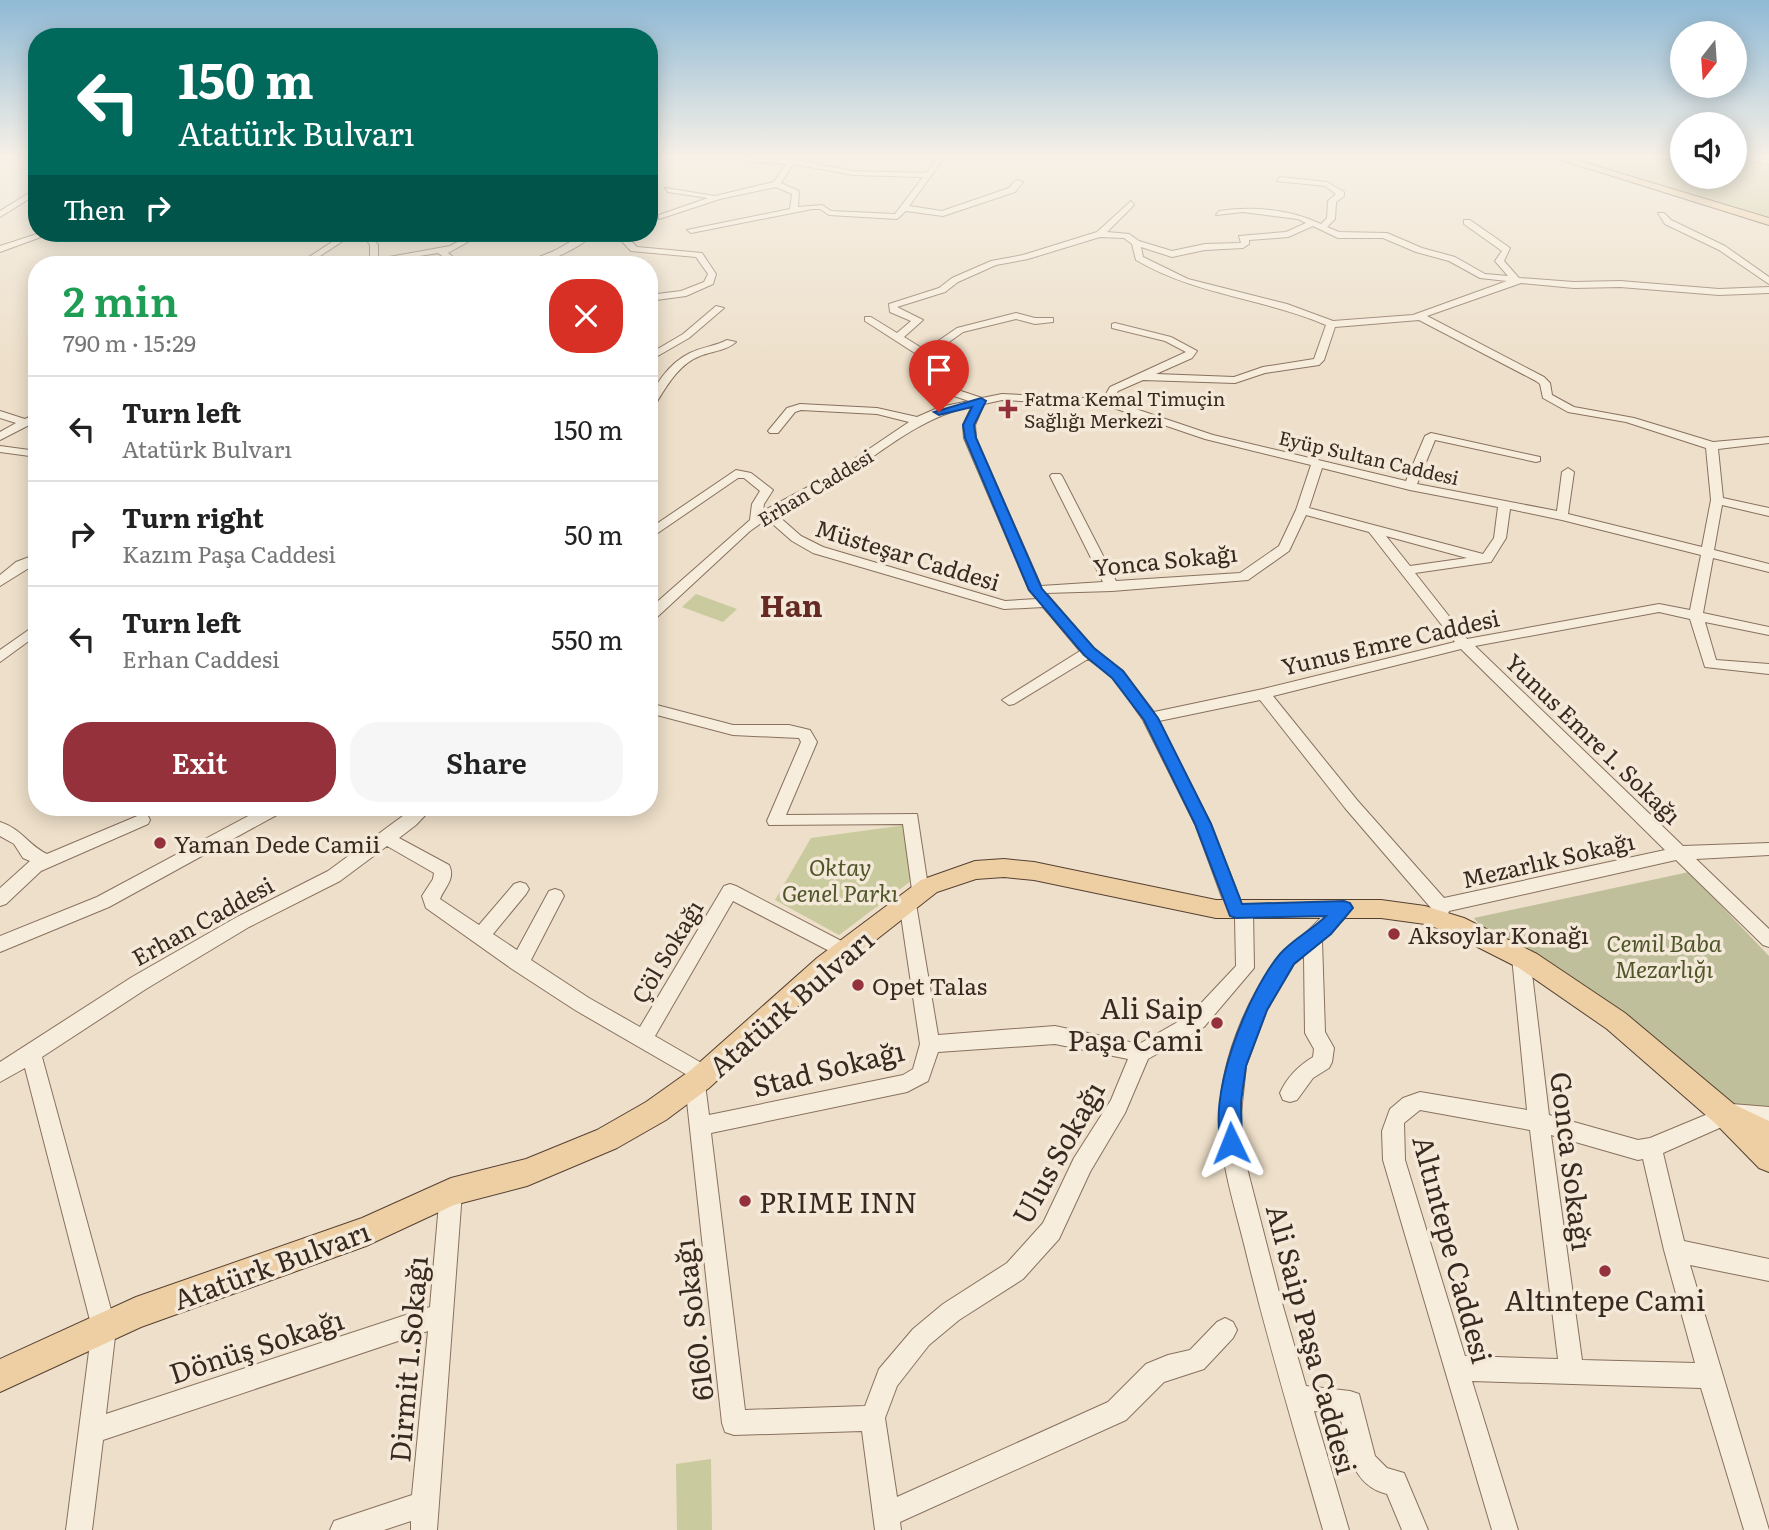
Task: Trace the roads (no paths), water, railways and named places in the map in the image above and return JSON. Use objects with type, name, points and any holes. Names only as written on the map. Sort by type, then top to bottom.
[{"type":"main road","name":"Atatürk Bulvarı","points":[[0,1376],[136,1313],[366,1231],[450,1192],[527,1172],[581,1151],[656,1111],[700,1079],[845,951],[914,898],[951,876],[1004,868],[1057,875],[1201,907],[1240,911],[1344,908],[1440,913],[1521,957],[1616,1021],[1726,1115],[1769,1159]]},
{"type":"main road","name":"Atatürk Bulvarı","points":[[1726,1115],[1748,1123],[1769,1136]]},
{"type":"street","points":[[694,229],[691,230],[694,253]]},
{"type":"street","points":[[1100,234],[1105,229]]},
{"type":"street","points":[[899,337],[918,320],[893,310],[891,307],[894,305],[942,290],[955,280],[993,263],[1025,257],[1100,234],[1126,236],[1136,243],[1166,253],[1182,254],[1205,247],[1243,245],[1246,242],[1242,238],[1288,234],[1303,229]]},
{"type":"street","points":[[1328,229],[1344,236],[1388,236],[1419,250],[1452,259],[1483,276],[1574,285],[1630,284],[1720,292],[1769,290]]},
{"type":"street","points":[[1478,229],[1507,250],[1499,261],[1518,280]]},
{"type":"street","points":[[1683,229],[1722,248],[1769,281]]},
{"type":"street","points":[[0,249],[28,240]]},
{"type":"street","points":[[315,256],[337,242]]},
{"type":"street","points":[[412,256],[449,248],[461,242]]},
{"type":"street","points":[[549,256],[576,242]]},
{"type":"street","points":[[627,242],[634,249],[694,253],[702,258],[712,274],[708,284],[683,295],[658,297]]},
{"type":"street","points":[[1136,243],[1139,258],[1163,273],[1205,287],[1277,303],[1332,324],[1401,320],[1419,316],[1518,280]]},
{"type":"street","points":[[445,256],[442,254],[449,248]]},
{"type":"street","points":[[658,352],[685,336],[719,308]]},
{"type":"street","points":[[925,355],[960,330],[1013,313],[1035,321],[1050,320]]},
{"type":"street","points":[[1419,316],[1541,379],[1545,383],[1547,396],[1561,407],[1616,416],[1712,446],[1769,440]]},
{"type":"street","points":[[868,319],[925,355],[939,369],[948,390],[939,412]]},
{"type":"street","points":[[1142,377],[1235,380],[1263,370],[1315,363],[1319,360],[1328,328],[1332,324]]},
{"type":"street","points":[[1106,402],[1114,390],[1188,356],[1192,351],[1168,339],[1115,326]]},
{"type":"street","points":[[658,390],[687,358],[719,349],[731,342]]},
{"type":"street","points":[[930,1044],[1055,1035],[1141,1053],[1196,1021],[1245,968],[1240,911],[1203,824],[1150,718],[1118,674],[1089,652],[1036,590],[970,438],[969,425],[981,401],[948,390]]},
{"type":"street","name":"Eyüp Sultan Caddesi","points":[[962,405],[1002,397],[1106,402],[1209,437],[1410,486],[1562,516],[1769,568]]},
{"type":"street","name":"Erhan Caddesi","points":[[658,609],[762,517],[836,477],[918,421],[962,405]]},
{"type":"street","points":[[774,431],[791,410],[800,407],[877,411],[918,421]]},
{"type":"street","points":[[0,414],[24,422]]},
{"type":"street","points":[[0,437],[28,420]]},
{"type":"street","points":[[1410,486],[1431,436],[1536,459]]},
{"type":"street","points":[[1712,446],[1717,500],[1696,614],[1710,664],[1769,669]]},
{"type":"street","points":[[0,449],[28,453]]},
{"type":"street","name":"Yonca Sokağı","points":[[1036,590],[1243,577],[1284,548],[1302,510],[1317,464]]},
{"type":"street","points":[[1562,516],[1569,472]]},
{"type":"street","points":[[658,529],[736,474],[750,476],[767,490],[758,504],[762,517]]},
{"type":"street","points":[[1056,476],[1112,587]]},
{"type":"street","points":[[1717,500],[1769,512]]},
{"type":"street","points":[[1405,571],[1486,559],[1500,538],[1504,506]]},
{"type":"street","points":[[1302,510],[1486,559]]},
{"type":"street","name":"Müsteşar Caddesi","points":[[762,517],[801,544],[818,550],[1004,605],[1048,603]]},
{"type":"street","name":"Yunus Emre 1. Sokağı","points":[[1372,527],[1464,644],[1769,940]]},
{"type":"street","points":[[0,582],[28,562]]},
{"type":"street","name":"Yunus Emre Caddesi","points":[[1440,913],[1263,694],[1464,644],[1659,608],[1769,631]]},
{"type":"street","points":[[0,657],[28,635]]},
{"type":"street","points":[[1009,700],[1089,652]]},
{"type":"street","points":[[1150,718],[1263,694]]},
{"type":"street","name":"Stad Sokağı","points":[[658,711],[720,728],[761,732],[792,730],[805,734],[809,742],[775,821],[911,818],[914,898],[930,1044],[924,1072],[913,1081],[700,1126]]},
{"type":"street","points":[[0,945],[23,933],[103,902],[261,816]]},
{"type":"street","name":"Erhan Caddesi","points":[[0,1073],[150,976],[243,922],[334,876],[411,816]]},
{"type":"street","points":[[0,899],[36,866],[142,820]]},
{"type":"street","points":[[0,828],[20,839],[29,853],[47,861]]},
{"type":"street","points":[[386,838],[441,867],[444,877],[431,896],[431,901],[519,964],[643,1039],[700,1079]]},
{"type":"street","name":"Mezarlık Sokağı","points":[[1440,913],[1680,853],[1769,849]]},
{"type":"street","points":[[480,937],[520,889]]},
{"type":"street","name":"Çöl Sokağı","points":[[643,1039],[730,891],[845,951]]},
{"type":"street","points":[[519,964],[555,895]]},
{"type":"street","name":"Ali Saip Paşa Caddesi","points":[[1336,1530],[1297,1397],[1235,1164],[1230,1102],[1238,1058],[1258,1007],[1287,959],[1344,908]]},
{"type":"street","points":[[1290,1093],[1306,1072],[1324,1058],[1324,1048],[1315,1033],[1313,938]]},
{"type":"street","name":"Gonca Sokağı","points":[[1521,957],[1539,1122],[1572,1371]]},
{"type":"street","points":[[31,1053],[104,1328],[79,1530]]},
{"type":"street","name":"Ulus Sokağı","points":[[873,1418],[888,1378],[921,1337],[951,1312],[1015,1271],[1051,1231],[1083,1165],[1118,1106],[1141,1053]]},
{"type":"street","name":"6160. Sokağı","points":[[700,1079],[700,1126],[734,1423],[873,1418]]},
{"type":"street","name":"Altıntepe Caddesi","points":[[1505,1530],[1394,1160],[1392,1123],[1400,1110],[1420,1101],[1539,1122],[1638,1150],[1651,1148]]},
{"type":"street","points":[[1757,1530],[1675,1250],[1651,1148],[1726,1115],[1747,1113],[1769,1118]]},
{"type":"street","points":[[343,1530],[424,1517],[450,1192]]},
{"type":"street","name":"Dirmit 1.Sokağı","points":[[424,1517],[450,1192]]},
{"type":"street","points":[[1675,1250],[1769,1270]]},
{"type":"street","name":"Dönüş Sokağı","points":[[91,1431],[439,1316]]},
{"type":"street","points":[[873,1418],[888,1523],[1106,1417],[1116,1411],[1155,1373],[1174,1365],[1196,1361],[1225,1330]]},
{"type":"street","points":[[1456,1368],[1710,1376]]},
{"type":"street","points":[[1297,1397],[1350,1403],[1364,1463],[1379,1480],[1395,1482],[1415,1530]]},
{"type":"place","name":"Fatma Kemal Timuçin Sağlığı Merkezi","points":[[1008,409]]},
{"type":"place","name":"Yaman Dede Camii","points":[[160,843]]},
{"type":"place","name":"Aksoylar Konağı","points":[[1394,934]]},
{"type":"place","name":"Opet Talas","points":[[858,985]]},
{"type":"place","name":"Ali Saip Paşa Cami","points":[[1217,1023]]},
{"type":"place","name":"PRIME INN","points":[[745,1201]]},
{"type":"place","name":"Altıntepe Cami","points":[[1605,1271]]},
{"type":"district","name":"Han","points":[[791,604]]},
{"type":"park label","name":"Oktay Genel Parkı","points":[[840,879]]},
{"type":"park label","name":"Cemil Baba Mezarlığı","points":[[1664,955]]}]
